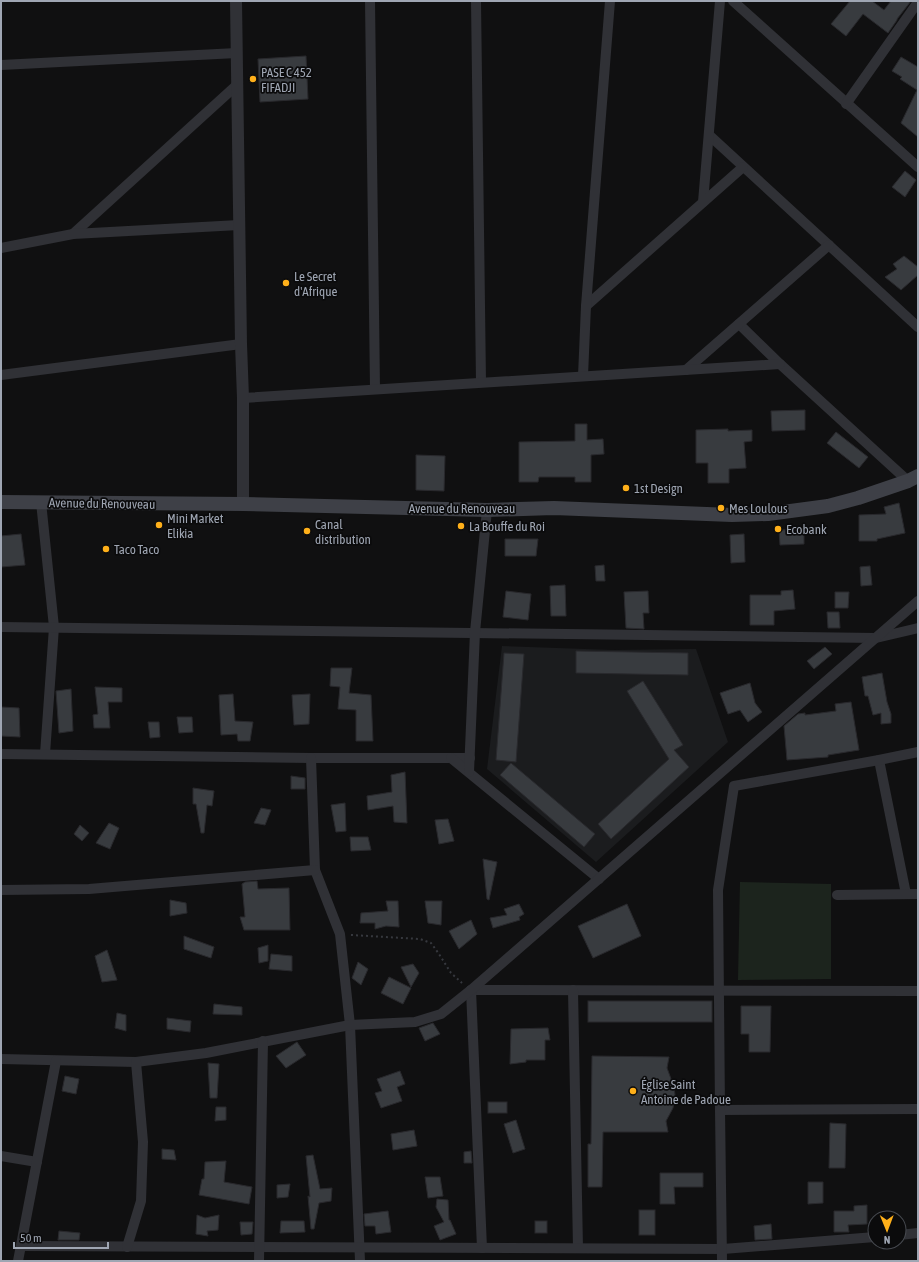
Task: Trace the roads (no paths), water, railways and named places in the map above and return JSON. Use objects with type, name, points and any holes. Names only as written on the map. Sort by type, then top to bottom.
[{"type":"main road","name":"Avenue du Renouveau","points":[[1,502],[243,504],[487,510],[554,508],[732,515],[768,514],[828,506],[858,498],[913,478]]},
{"type":"street","points":[[236,1],[243,398],[243,504]]},
{"type":"street","points":[[370,1],[375,389]]},
{"type":"street","points":[[476,1],[482,382]]},
{"type":"street","points":[[583,376],[586,306],[610,1]]},
{"type":"street","points":[[703,202],[720,1]]},
{"type":"street","points":[[732,1],[918,167]]},
{"type":"street","points":[[846,104],[918,2]]},
{"type":"street","points":[[1,65],[237,53]]},
{"type":"street","points":[[73,234],[238,84]]},
{"type":"street","points":[[709,135],[918,327]]},
{"type":"street","points":[[586,306],[743,167]]},
{"type":"street","points":[[1,248],[73,234],[239,225]]},
{"type":"street","points":[[686,370],[829,245]]},
{"type":"street","points":[[739,324],[780,364],[913,478]]},
{"type":"street","points":[[1,376],[241,344]]},
{"type":"street","points":[[243,398],[780,364]]},
{"type":"street","points":[[41,502],[54,627],[45,754]]},
{"type":"street","points":[[469,772],[475,632],[487,510]]},
{"type":"street","points":[[1,1058],[56,1061],[136,1062],[206,1053],[350,1025],[415,1022],[441,1014],[471,990],[918,601]]},
{"type":"street","points":[[1,627],[876,638],[918,628]]},
{"type":"street","points":[[722,1261],[718,890],[734,786],[918,752]]},
{"type":"street","points":[[1,754],[311,758],[470,758]]},
{"type":"street","points":[[311,758],[315,870],[340,934],[350,1025],[360,1261]]},
{"type":"street","points":[[451,758],[599,879]]},
{"type":"street","points":[[879,760],[906,894]]},
{"type":"street","points":[[1,890],[89,889],[315,870]]},
{"type":"street","points":[[837,894],[918,894]]},
{"type":"street","points":[[471,990],[918,991]]},
{"type":"street","points":[[471,990],[482,1248]]},
{"type":"street","points":[[573,990],[578,1248]]},
{"type":"street","points":[[259,1261],[263,1041]]},
{"type":"street","points":[[18,1261],[56,1061]]},
{"type":"street","points":[[127,1246],[141,1201],[143,1142],[136,1062]]},
{"type":"street","points":[[720,1110],[918,1109]]},
{"type":"street","points":[[1,1156],[37,1162]]},
{"type":"street","points":[[907,1234],[918,1233]]},
{"type":"street","points":[[21,1246],[723,1249],[867,1238]]},
{"type":"place","name":"PASE C 452 FIFADJI","points":[[253,79]]},
{"type":"place","name":"Le Secret d'Afrique","points":[[286,283]]},
{"type":"place","name":"1st Design","points":[[626,488]]},
{"type":"place","name":"Mes Loulous","points":[[721,508]]},
{"type":"place","name":"Mini Market Elikia","points":[[159,525]]},
{"type":"place","name":"La Bouffe du Roi","points":[[461,526]]},
{"type":"place","name":"Ecobank","points":[[778,529]]},
{"type":"place","name":"Canal distribution","points":[[307,531]]},
{"type":"place","name":"Taco Taco","points":[[106,549]]},
{"type":"place","name":"Église Saint Antoine de Padoue","points":[[633,1091]]}]
